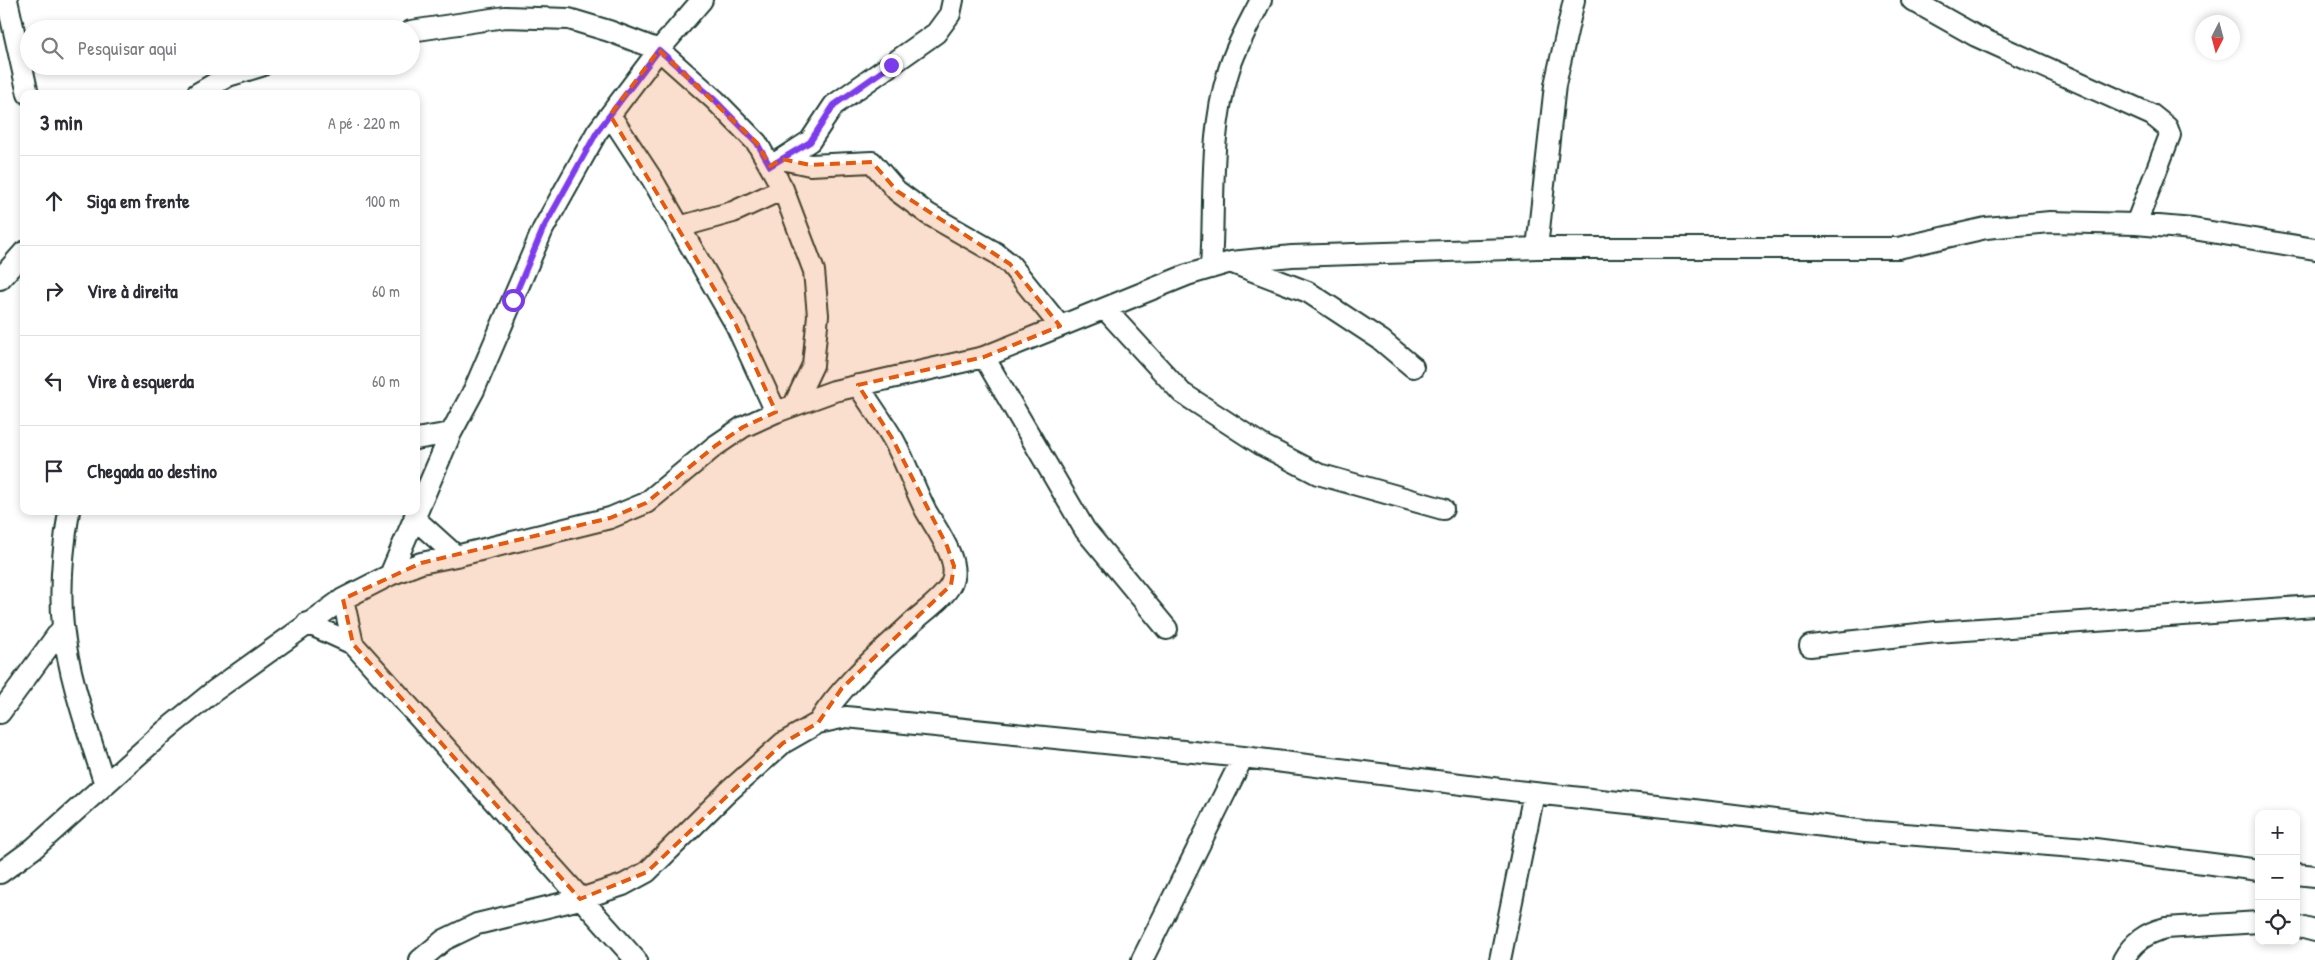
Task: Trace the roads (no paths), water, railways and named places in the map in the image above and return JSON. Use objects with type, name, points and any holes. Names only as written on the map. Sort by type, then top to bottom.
[{"type":"street","points":[[7,0],[20,58]]},
{"type":"street","points":[[420,497],[474,390],[543,229],[597,132],[659,50],[702,0]]},
{"type":"street","points":[[776,163],[810,142],[834,105],[936,33],[950,14],[953,0]]},
{"type":"street","points":[[1211,268],[1216,147],[1220,108],[1228,73],[1260,0]]},
{"type":"street","points":[[1538,248],[1555,85],[1574,0]]},
{"type":"street","points":[[1912,0],[1976,36],[2152,115],[2167,127],[2170,136],[2136,224]]},
{"type":"street","points":[[420,31],[505,17],[568,19],[609,31],[659,50],[715,100],[757,143],[776,163],[783,189],[814,271],[818,315],[813,366],[785,408]]},
{"type":"street","points":[[24,75],[27,90]]},
{"type":"street","points":[[204,90],[231,75]]},
{"type":"street","points":[[610,115],[652,179],[785,408]]},
{"type":"street","points":[[776,163],[810,165],[872,162],[897,191],[928,214],[996,253],[1010,264],[1060,326]]},
{"type":"street","points":[[680,227],[733,212],[783,189]]},
{"type":"street","points":[[0,873],[34,848],[214,691],[343,599],[390,575],[421,563],[610,518],[646,503],[715,446],[743,426],[785,408],[858,384],[984,357],[1187,275],[1231,262],[1292,256],[1538,248],[1898,248],[1986,228],[2050,222],[2136,224],[2193,229],[2315,249]]},
{"type":"street","points":[[0,279],[20,256]]},
{"type":"street","points":[[1231,262],[1308,292],[1381,340],[1413,367]]},
{"type":"street","points":[[1105,309],[1182,393],[1262,445],[1318,474],[1443,509]]},
{"type":"street","points":[[984,357],[1085,530],[1167,629]]},
{"type":"street","points":[[813,366],[834,391]]},
{"type":"street","points":[[818,723],[842,688],[936,601],[951,585],[954,576],[954,566],[946,546],[926,510],[910,472],[892,438],[858,384]]},
{"type":"street","points":[[420,438],[451,433]]},
{"type":"street","points":[[420,507],[456,556]]},
{"type":"street","points":[[69,515],[66,531],[62,604],[63,626],[71,671],[104,785]]},
{"type":"street","points":[[390,575],[412,515]]},
{"type":"street","points":[[343,599],[353,644]]},
{"type":"street","points":[[1810,646],[1936,632],[2315,606]]},
{"type":"street","points":[[307,624],[353,644],[580,900],[636,960]]},
{"type":"street","points":[[0,713],[63,626]]},
{"type":"street","points":[[420,960],[444,940],[477,924],[580,900],[623,885],[647,872],[728,792],[784,743],[818,723],[846,717],[1243,757],[1534,794],[1694,810],[1865,831],[2087,848],[2255,869]]},
{"type":"street","points":[[1142,960],[1243,757]]},
{"type":"street","points":[[1500,960],[1534,794]]},
{"type":"street","points":[[2300,874],[2315,876]]},
{"type":"street","points":[[2123,960],[2136,942],[2152,932],[2166,928],[2255,922]]},
{"type":"street","points":[[2300,927],[2315,931]]}]
